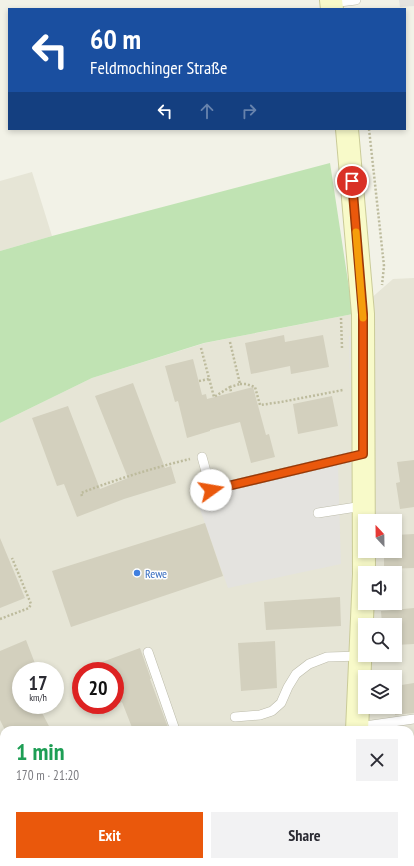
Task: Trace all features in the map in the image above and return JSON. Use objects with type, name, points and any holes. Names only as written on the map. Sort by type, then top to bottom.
[{"type":"main road","points":[[347,130],[363,314],[364,574],[362,618]]},
{"type":"main road","points":[[357,726],[360,662]]},
{"type":"lane","points":[[332,4],[356,0]]},
{"type":"lane","points":[[202,456],[211,490],[363,454]]},
{"type":"lane","points":[[318,513],[363,506]]},
{"type":"lane","points":[[148,652],[174,726]]},
{"type":"lane","points":[[235,717],[260,715],[272,711],[281,703],[296,674],[309,664],[327,657],[358,656]]},
{"type":"lane","points":[[368,726],[414,718]]},
{"type":"path","points":[[369,130],[384,266]]},
{"type":"path","points":[[230,342],[240,384]]},
{"type":"path","points":[[201,348],[214,397],[230,387],[240,384],[255,387],[260,405],[343,390]]},
{"type":"path","points":[[199,381],[209,378]]},
{"type":"path","points":[[230,387],[231,392]]},
{"type":"path","points":[[82,496],[81,493],[113,481],[202,456]]},
{"type":"path","points":[[0,620],[29,608],[31,604],[12,558]]},
{"type":"shaded area","points":[[399,0],[414,0],[414,6],[400,7]]},
{"type":"shaded area","points":[[32,172],[52,236],[0,251],[0,181]]},
{"type":"shaded area","points":[[414,278],[414,726],[0,726],[0,423],[92,378],[205,343],[353,314],[393,279]]},
{"type":"shaded area","points":[[349,336],[354,336],[356,443],[351,443]]},
{"type":"shaded area","points":[[338,465],[341,564],[228,588],[196,498]]},
{"type":"green space","points":[[330,163],[353,314],[204,343],[92,378],[0,423],[0,251]]},
{"type":"building","points":[[284,335],[285,342],[323,335],[329,367],[291,374],[290,366],[251,374],[245,343]]},
{"type":"building","points":[[193,359],[202,395],[206,394],[207,399],[253,387],[266,435],[269,434],[275,457],[251,463],[240,422],[187,438],[178,401],[175,402],[165,366]]},
{"type":"building","points":[[133,383],[165,468],[171,466],[176,483],[124,499],[77,517],[64,484],[57,486],[32,418],[68,406],[100,489],[128,478],[95,396]]},
{"type":"building","points":[[332,396],[338,426],[298,434],[293,404]]},
{"type":"building","points":[[414,460],[414,507],[400,509],[396,483],[400,482],[397,462]]},
{"type":"building","name":"Rewe","points":[[205,523],[223,576],[71,627],[52,571]]},
{"type":"building","points":[[414,534],[414,568],[384,566],[384,558],[402,558],[402,535]]},
{"type":"building","points":[[0,538],[25,598],[0,608]]},
{"type":"building","points":[[340,597],[341,626],[266,630],[264,602]]},
{"type":"building","points":[[414,608],[414,644],[402,645],[402,618],[382,618],[381,611]]},
{"type":"building","points":[[26,640],[34,662],[12,662],[12,714],[43,714],[49,726],[3,726],[0,720],[0,651]]},
{"type":"building","points":[[275,641],[277,688],[241,691],[238,643]]},
{"type":"building","points":[[140,648],[168,726],[131,726],[124,707],[124,662],[102,662]]},
{"type":"building","points":[[414,683],[414,713],[395,715],[402,714],[402,685]]},
{"type":"slow traffic","points":[[356,232],[363,318]]},
{"type":"place","name":"Rewe","points":[[137,573]]},
{"type":"route","points":[[211,490],[363,454],[363,314],[352,181]]}]
